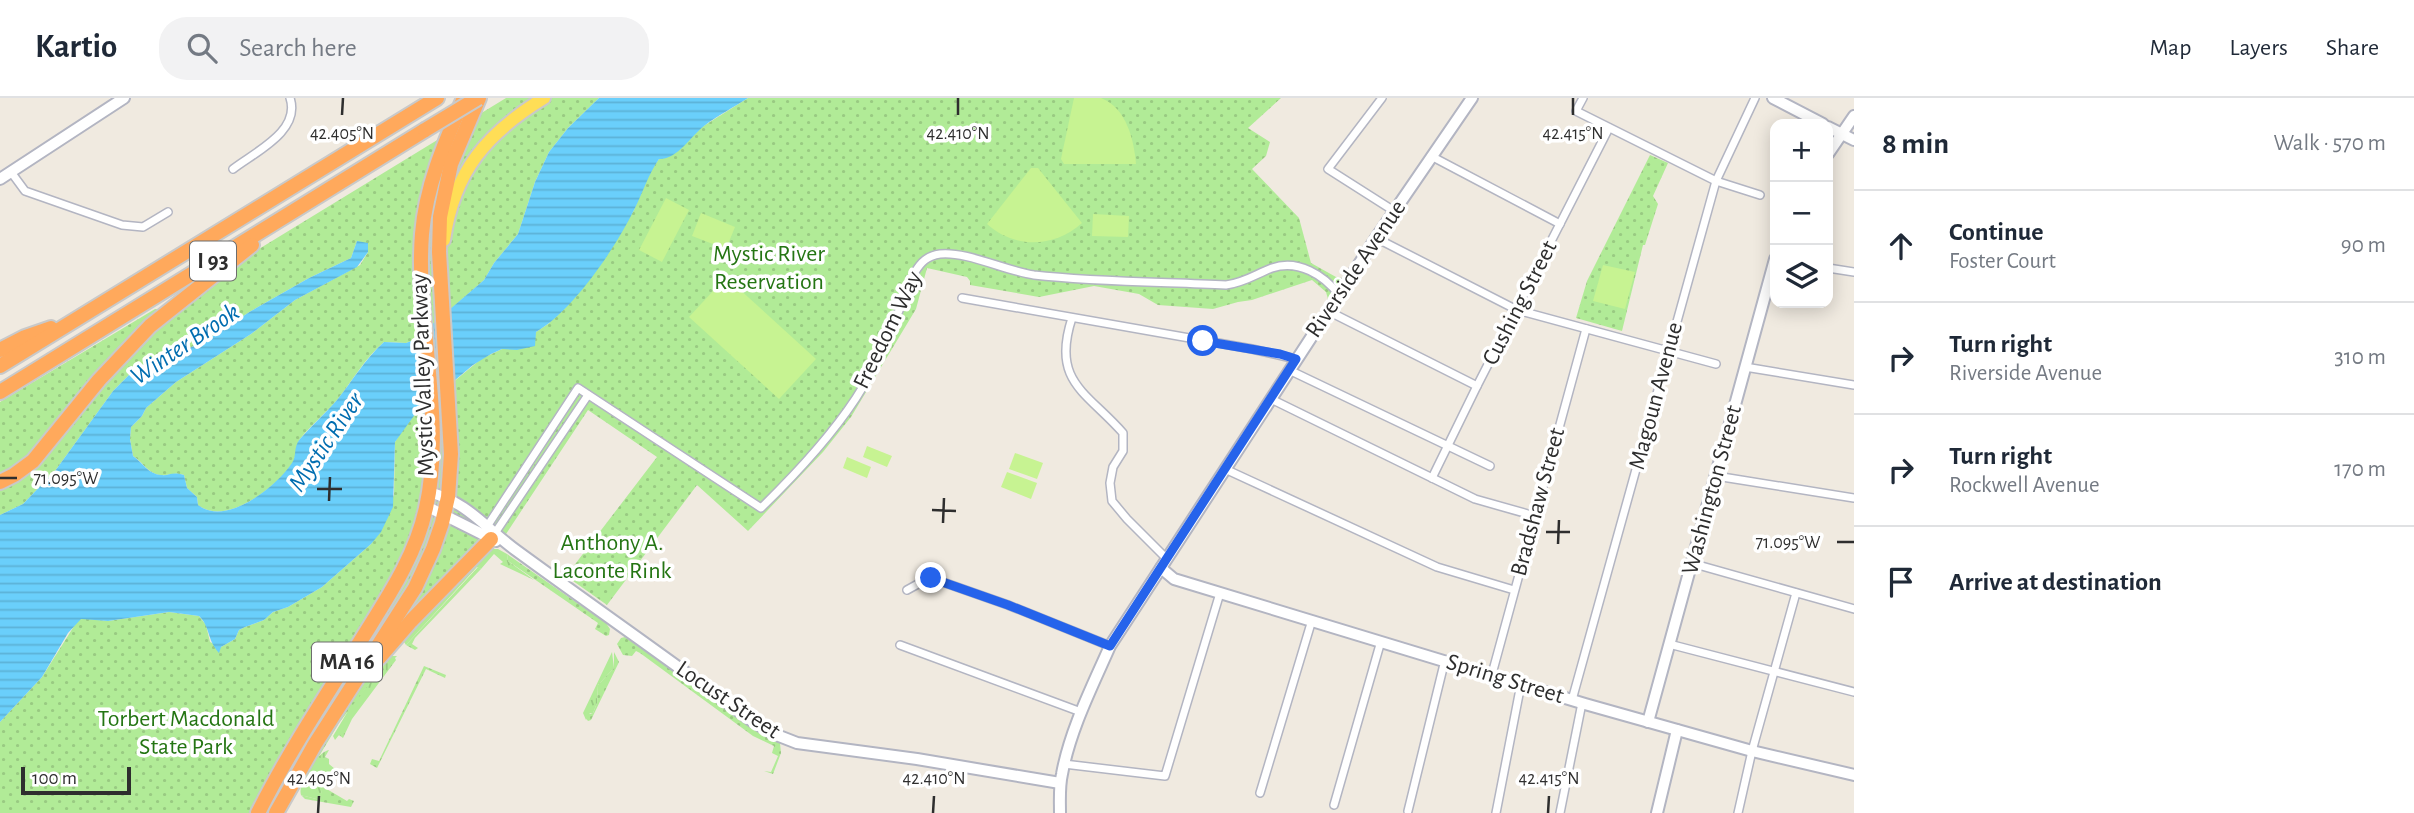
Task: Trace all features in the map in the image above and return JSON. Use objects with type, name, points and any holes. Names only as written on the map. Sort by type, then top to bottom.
[{"type":"highway","name":"I 93","points":[[0,366],[437,98]]},
{"type":"highway","name":"Mystic Valley Parkway","points":[[258,813],[288,757],[401,575],[418,538],[428,499],[432,428],[421,249],[425,208],[439,156],[464,98]]},
{"type":"highway","name":"I 93","points":[[0,392],[478,98]]},
{"type":"highway","points":[[443,298],[439,230],[444,190],[478,98]]},
{"type":"highway","points":[[0,482],[33,461],[105,373],[150,326],[236,259],[281,219]]},
{"type":"highway","name":"Mystic Valley Parkway","points":[[276,813],[343,699],[422,576],[433,550],[448,497],[451,454],[443,298]]},
{"type":"highway","points":[[0,350],[25,337],[76,319]]},
{"type":"highway","points":[[343,699],[489,533]]},
{"type":"main road","name":"Mystic Valley Parkway","points":[[443,298],[442,264],[446,229],[452,203],[464,175],[475,156],[496,132],[512,118],[544,98]]},
{"type":"street","points":[[0,179],[124,98]]},
{"type":"street","points":[[233,169],[289,125],[293,110],[290,98]]},
{"type":"street","points":[[1382,98],[1328,169],[1394,211]]},
{"type":"street","name":"Riverside Avenue","points":[[1060,813],[1060,783],[1064,764],[1080,712],[1110,646],[1296,359],[1472,98]]},
{"type":"street","points":[[1583,98],[1576,111],[1716,181],[1760,195]]},
{"type":"street","name":"Magoun Avenue","points":[[1560,813],[1577,701],[1668,352],[1716,181],[1755,98]]},
{"type":"street","points":[[1773,98],[1813,119]]},
{"type":"street","points":[[1833,147],[1854,116]]},
{"type":"street","name":"Cushing Street","points":[[1433,478],[1609,128]]},
{"type":"street","points":[[1833,130],[1854,140]]},
{"type":"street","points":[[1431,156],[1560,224]]},
{"type":"street","points":[[11,172],[25,191],[122,225],[143,227],[168,212]]},
{"type":"street","points":[[1376,239],[1517,310],[1716,364]]},
{"type":"street","name":"Freedom Way","points":[[489,533],[578,388],[761,508],[825,441],[858,396],[881,353],[915,272],[921,261],[929,257],[949,254],[1013,271],[1060,277],[1226,285],[1243,282],[1276,267],[1288,265],[1319,275],[1339,295]]},
{"type":"street","points":[[1833,269],[1854,272]]},
{"type":"street","name":"Washington Street","points":[[1648,722],[1770,277]]},
{"type":"street","points":[[962,298],[1296,359]]},
{"type":"street","points":[[1328,311],[1477,386]]},
{"type":"street","points":[[1072,318],[1066,335],[1067,370],[1074,384],[1123,433],[1123,451],[1113,467],[1110,483],[1112,501],[1164,564]]},
{"type":"street","name":"Bradshaw Street","points":[[1492,674],[1586,329]]},
{"type":"street","points":[[1745,368],[1854,385]]},
{"type":"street","points":[[1289,370],[1447,448],[1490,466]]},
{"type":"street","points":[[489,533],[588,395]]},
{"type":"street","points":[[1271,399],[1483,502],[1535,516]]},
{"type":"street","points":[[1225,469],[1437,567],[1514,590]]},
{"type":"street","points":[[1716,476],[1854,498]]},
{"type":"street","name":"Locust Street","points":[[428,499],[448,497],[489,533],[752,720],[783,738],[797,743],[905,757],[1060,783]]},
{"type":"street","name":"Locust Street","points":[[428,499],[444,515],[489,533]]},
{"type":"street","name":"Spring Street","points":[[1164,564],[1174,579],[1648,722],[1752,751],[1854,775]]},
{"type":"street","points":[[1691,564],[1854,609]]},
{"type":"street","points":[[906,590],[927,579],[934,579],[1110,646]]},
{"type":"street","points":[[1064,764],[1165,776],[1220,593]]},
{"type":"street","points":[[1738,813],[1752,751],[1796,593]]},
{"type":"street","points":[[1260,793],[1312,620]]},
{"type":"street","points":[[1334,805],[1381,641]]},
{"type":"street","points":[[1669,643],[1854,692]]},
{"type":"street","points":[[900,645],[1080,712]]},
{"type":"street","points":[[1408,811],[1446,660]]},
{"type":"street","points":[[1496,813],[1521,684]]},
{"type":"street","points":[[1657,813],[1677,730]]},
{"type":"green space","points":[[506,98],[599,98],[568,128],[549,152],[535,182],[518,234],[484,280],[415,340],[406,343],[384,342],[377,348],[337,400],[300,439],[295,458],[285,473],[263,493],[236,508],[222,511],[209,510],[198,505],[197,497],[187,488],[184,475],[156,474],[133,456],[131,427],[146,408],[176,382],[251,334],[295,300],[360,265],[368,252],[357,241],[351,258],[251,311],[205,341],[187,349],[171,362],[143,367],[131,373],[113,391],[55,471],[23,504],[0,515],[0,402],[155,309],[175,310],[254,252]]},
{"type":"green space","name":"Mystic River Reservation","points":[[748,98],[1281,98],[1248,128],[1270,142],[1266,156],[1252,169],[1299,218],[1311,263],[1342,278],[1328,299],[1326,292],[1312,280],[1252,300],[1213,309],[1158,305],[1139,294],[1094,286],[1039,297],[970,285],[967,277],[927,268],[916,309],[851,417],[823,452],[748,531],[697,485],[607,605],[566,576],[657,457],[588,410],[504,537],[487,550],[409,633],[339,723],[283,813],[0,813],[0,722],[42,677],[81,618],[108,621],[169,612],[199,616],[206,625],[210,642],[221,647],[235,639],[239,630],[264,620],[273,612],[288,607],[322,587],[371,544],[394,495],[395,442],[406,424],[481,359],[502,349],[530,346],[536,332],[566,307],[602,262],[634,210],[649,173],[659,159],[676,152],[702,127]]},
{"type":"green space","points":[[1074,98],[1101,98],[1117,109],[1128,126],[1136,164],[1064,164],[1061,159]]},
{"type":"green space","points":[[1650,155],[1668,163],[1653,196],[1658,204],[1643,245],[1622,331],[1576,318],[1587,281]]},
{"type":"green space","points":[[1031,168],[1038,168],[1082,223],[1059,237],[1034,242],[1010,238],[987,224]]},
{"type":"green space","points":[[666,198],[689,210],[662,262],[639,250]]},
{"type":"green space","points":[[701,213],[735,227],[726,249],[692,236]]},
{"type":"green space","points":[[1093,214],[1129,216],[1128,237],[1092,236]]},
{"type":"green space","points":[[1603,265],[1635,272],[1625,309],[1593,301]]},
{"type":"green space","points":[[726,277],[816,359],[779,399],[689,317]]},
{"type":"green space","points":[[867,446],[892,456],[887,467],[863,457]]},
{"type":"green space","points":[[1015,453],[1043,463],[1037,479],[1009,469]]},
{"type":"green space","points":[[847,457],[871,467],[867,478],[843,468]]},
{"type":"green space","points":[[1007,472],[1037,483],[1031,499],[1001,487]]},
{"type":"green space","points":[[489,549],[498,549],[507,554],[508,561],[534,580],[500,564],[503,562],[494,554],[481,569],[477,567],[406,645],[404,642],[409,633]]},
{"type":"green space","points":[[507,554],[606,623],[610,629],[609,635],[606,636],[595,629],[598,623],[508,561]]},
{"type":"green space","points":[[478,567],[481,569],[415,638],[412,644],[418,648],[415,650],[406,645]]},
{"type":"green space","points":[[625,637],[760,733],[780,743],[781,753],[773,774],[764,771],[771,772],[778,756],[772,753],[774,746],[753,736],[640,653],[636,651],[632,656],[623,655],[617,644]]},
{"type":"green space","points":[[612,652],[614,668],[598,685],[597,703],[586,720],[583,713]]},
{"type":"green space","points":[[614,652],[619,662],[591,720],[588,721],[585,717],[593,713],[597,703],[598,685],[614,668]]},
{"type":"green space","points":[[391,656],[397,656],[396,660],[352,719],[343,738],[339,735],[335,740],[333,736],[351,706]]},
{"type":"green space","points":[[424,666],[446,675],[445,678],[426,669],[377,768],[370,764],[372,759],[379,761]]},
{"type":"green space","points":[[329,750],[325,757],[335,769],[323,785],[320,800],[301,795],[302,784],[309,769],[319,756]]},
{"type":"green space","points":[[330,773],[332,774],[325,788],[347,801],[354,801],[351,807],[305,799],[301,795],[320,800],[322,788]]},
{"type":"water","name":"Mystic River","points":[[599,98],[748,98],[704,126],[678,152],[659,159],[627,224],[605,259],[565,309],[536,332],[535,346],[517,350],[502,349],[491,354],[473,365],[416,413],[395,442],[393,507],[381,532],[322,587],[288,607],[273,612],[264,620],[239,630],[235,639],[221,647],[219,653],[199,616],[169,612],[108,621],[81,619],[68,633],[42,677],[0,722],[0,515],[23,504],[55,471],[113,391],[131,373],[143,367],[171,362],[187,349],[205,341],[251,311],[351,258],[357,241],[368,243],[368,252],[357,267],[295,300],[251,334],[176,382],[146,408],[131,427],[133,456],[156,474],[184,475],[187,488],[197,497],[198,505],[209,510],[222,511],[250,501],[285,473],[300,439],[337,400],[384,342],[406,343],[414,340],[484,280],[518,234],[535,182],[549,152],[568,128]]},
{"type":"route","points":[[931,578],[1008,605],[1110,646],[1296,359],[1203,341]]},
{"type":"water label","name":"Winter Brook","points":[[185,344]]},
{"type":"park label","name":"Anthony A. Laconte Rink","points":[[612,557]]},
{"type":"park label","name":"Torbert Macdonald State Park","points":[[186,733]]}]
